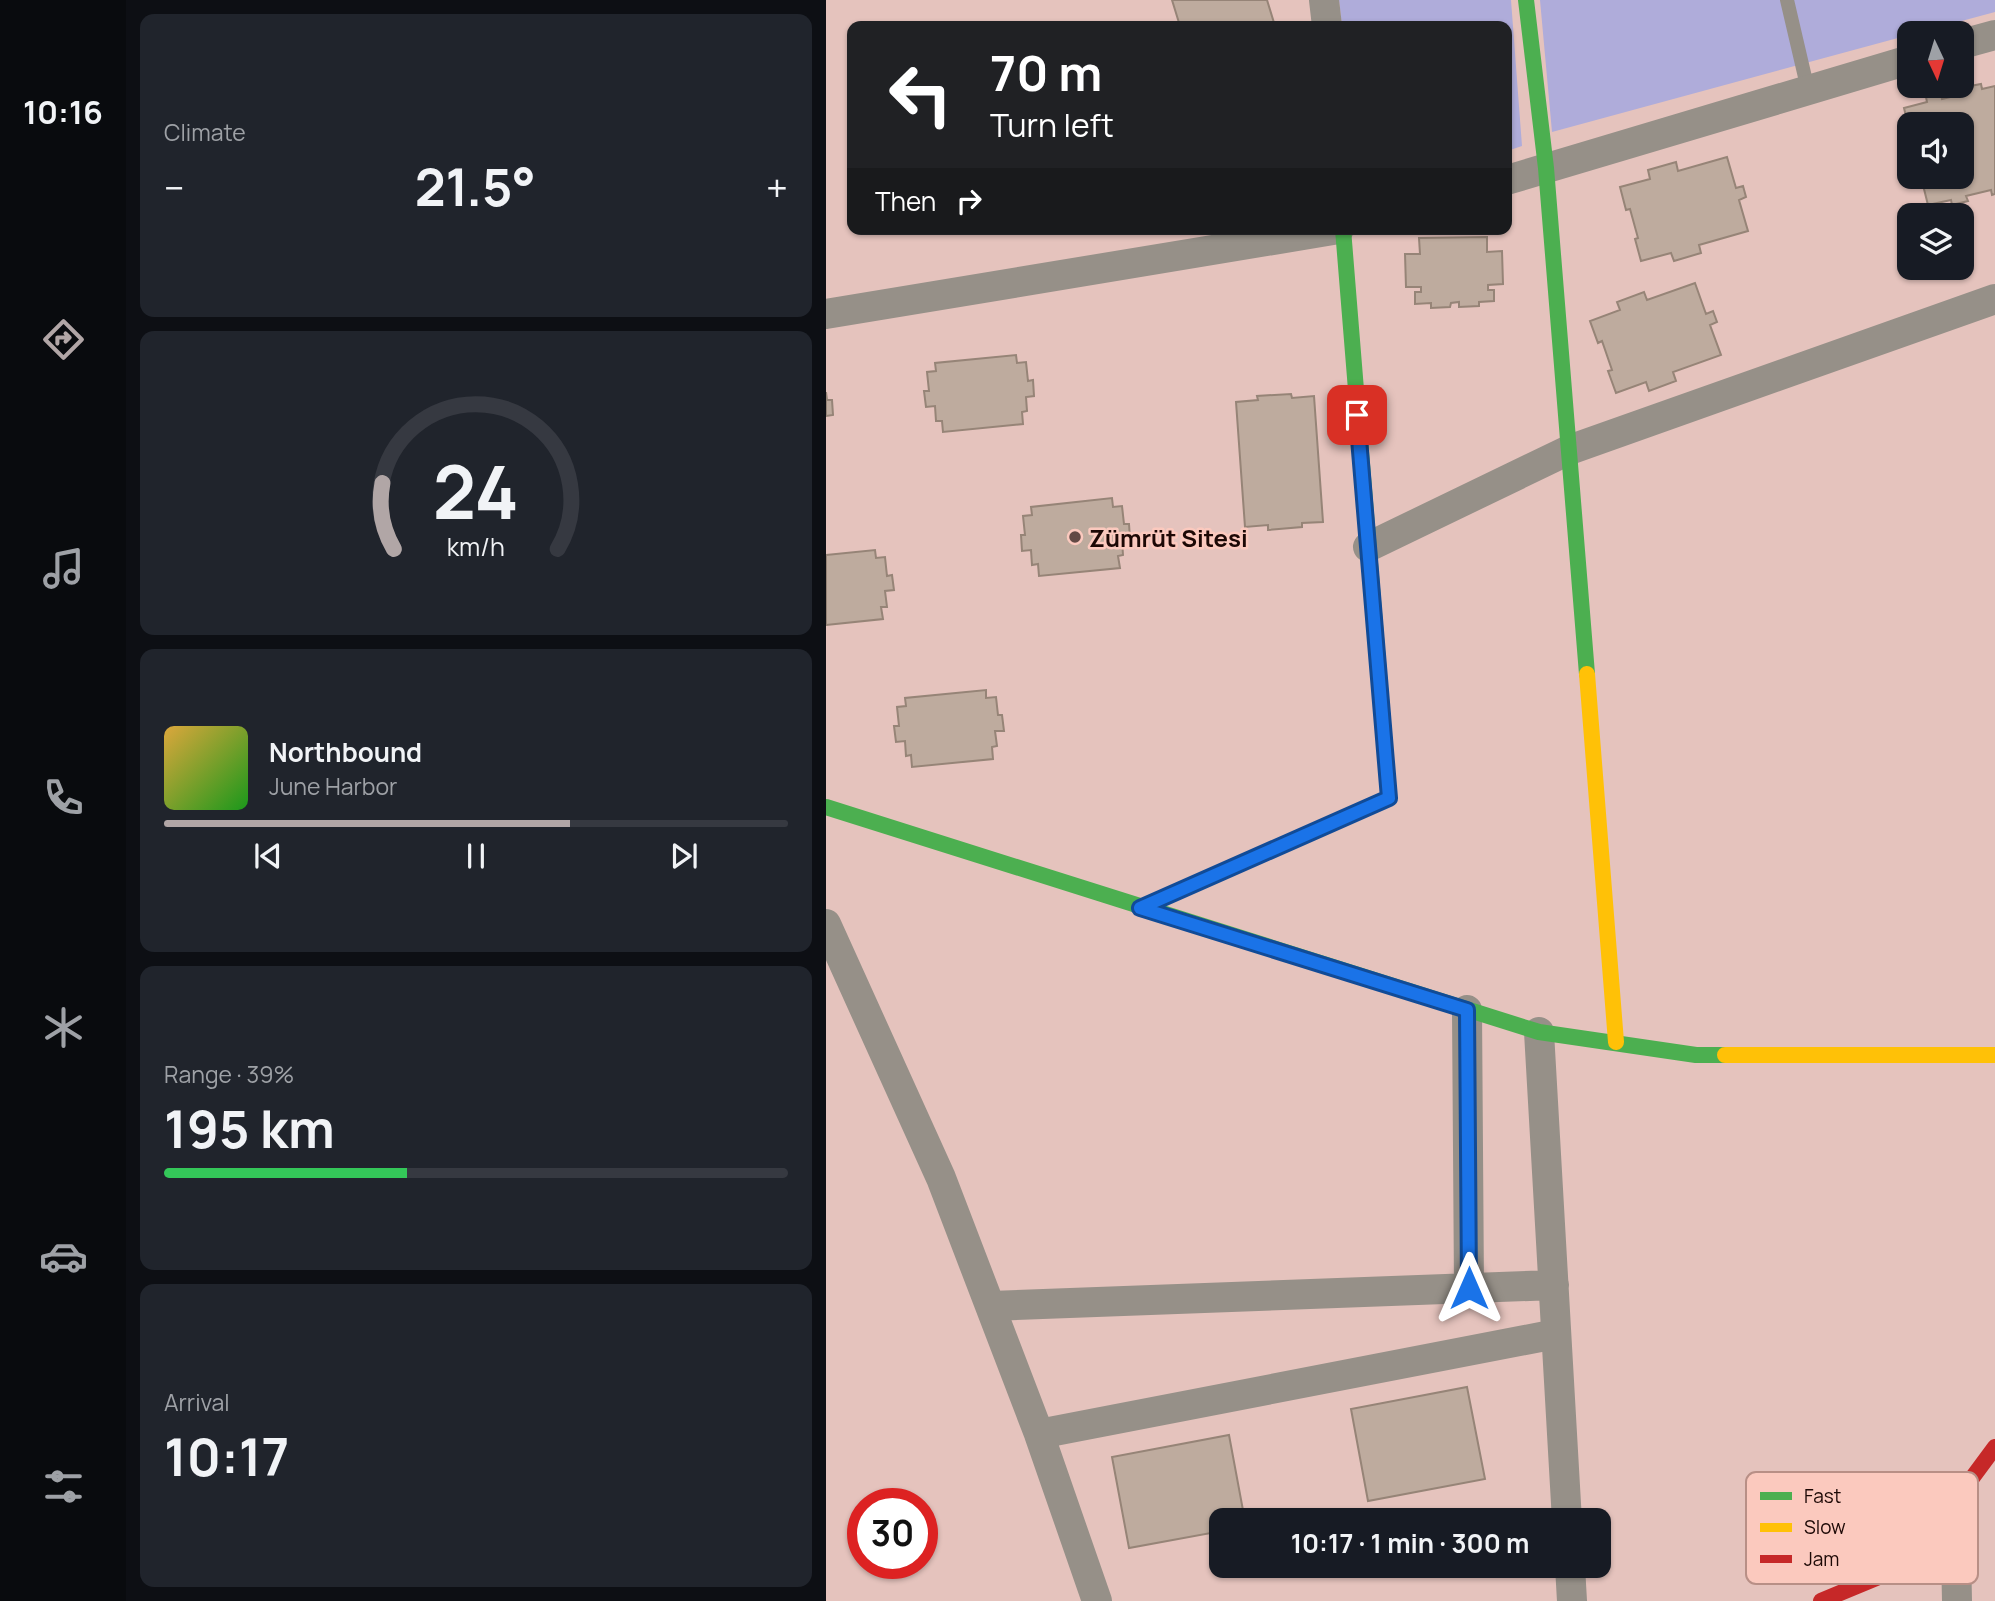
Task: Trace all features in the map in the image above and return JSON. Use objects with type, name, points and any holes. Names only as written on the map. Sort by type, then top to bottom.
[{"type":"street","points":[[1324,0],[1326,21]]},
{"type":"street","points":[[1526,0],[1546,168],[1616,1042]]},
{"type":"street","points":[[1974,41],[1995,35]]},
{"type":"street","points":[[1512,178],[1897,64]]},
{"type":"street","points":[[826,314],[1305,235]]},
{"type":"street","points":[[1140,908],[1389,798],[1342,235]]},
{"type":"street","points":[[1368,547],[1569,450],[1995,299]]},
{"type":"street","points":[[826,807],[1140,908],[1539,1031],[1696,1055],[1995,1055]]},
{"type":"street","points":[[826,925],[941,1178],[1040,1434],[1097,1601]]},
{"type":"street","points":[[1467,1010],[1469,1288]]},
{"type":"street","points":[[1539,1031],[1566,1508]]},
{"type":"street","points":[[991,1306],[1554,1285]]},
{"type":"street","points":[[1040,1434],[1556,1334]]},
{"type":"street","points":[[1976,1472],[1995,1447]]},
{"type":"street","points":[[1571,1578],[1572,1601]]},
{"type":"street","points":[[1821,1601],[1862,1584]]},
{"type":"lane","points":[[1787,0],[1808,90]]},
{"type":"shaded area","points":[[1339,0],[1511,0],[1522,146],[1512,149],[1512,21],[1341,21]]},
{"type":"shaded area","points":[[1540,0],[1995,0],[1995,12],[1962,21],[1897,21],[1897,38],[1552,132]]},
{"type":"building","points":[[1172,0],[1267,0],[1273,21],[1178,21]]},
{"type":"building","points":[[1981,84],[1982,89],[1995,86],[1995,194],[1992,195],[1991,190],[1966,196],[1968,201],[1960,203],[1952,203],[1951,200],[1928,203],[1924,189],[1974,189],[1974,112],[1905,112],[1904,108],[1927,102],[1926,98],[1974,98],[1974,85]]},
{"type":"building","points":[[1727,157],[1736,188],[1743,186],[1746,197],[1739,200],[1748,231],[1699,245],[1701,253],[1674,261],[1671,253],[1641,261],[1630,209],[1626,210],[1620,187],[1650,179],[1648,170],[1676,162],[1678,171]]},
{"type":"building","points":[[1487,237],[1487,252],[1502,251],[1503,284],[1488,285],[1488,290],[1494,290],[1494,301],[1479,302],[1479,306],[1459,307],[1459,302],[1451,303],[1450,307],[1431,308],[1431,303],[1415,304],[1415,292],[1421,292],[1421,287],[1406,287],[1405,254],[1420,254],[1419,238]]},
{"type":"building","points":[[1695,283],[1706,314],[1713,311],[1717,322],[1710,325],[1721,355],[1673,372],[1676,381],[1649,391],[1646,382],[1616,393],[1608,371],[1612,370],[1602,341],[1598,343],[1590,321],[1620,310],[1617,302],[1644,292],[1647,300]]},
{"type":"building","points":[[1016,355],[1017,363],[1026,362],[1028,381],[1033,380],[1034,396],[1026,397],[1027,411],[1022,412],[1023,424],[943,432],[942,421],[936,421],[935,406],[926,407],[924,391],[929,391],[927,372],[936,371],[935,363]]},
{"type":"building","points":[[826,392],[827,400],[832,400],[833,415],[826,416]]},
{"type":"building","points":[[1291,394],[1292,398],[1314,396],[1323,522],[1268,530],[1268,525],[1245,527],[1236,402],[1258,400],[1257,396]]},
{"type":"building","name":"Zümrüt Sitesi","points":[[1112,498],[1113,507],[1122,506],[1124,524],[1129,524],[1130,539],[1122,540],[1123,555],[1118,556],[1120,568],[1039,576],[1038,564],[1032,565],[1031,550],[1022,551],[1021,535],[1025,535],[1023,516],[1032,515],[1031,507]]},
{"type":"building","points":[[875,550],[876,558],[885,557],[887,576],[892,575],[894,590],[885,591],[887,607],[881,607],[883,619],[826,625],[826,555]]},
{"type":"building","points":[[986,690],[986,698],[996,697],[998,715],[1002,715],[1004,731],[995,731],[997,746],[992,747],[993,759],[912,767],[911,755],[906,756],[905,741],[896,742],[894,726],[899,726],[897,707],[906,706],[905,698]]},
{"type":"building","points":[[1467,1387],[1485,1479],[1368,1501],[1351,1409]]},
{"type":"building","points":[[1229,1435],[1243,1508],[1209,1508],[1209,1533],[1129,1548],[1112,1457]]},
{"type":"traffic: fast","points":[[1526,0],[1546,168],[1587,674]]},
{"type":"traffic: fast","points":[[1140,908],[1389,798],[1343,235]]},
{"type":"traffic: fast","points":[[826,807],[1539,1032],[1696,1055],[1725,1055]]},
{"type":"traffic: slow","points":[[1587,674],[1616,1042]]},
{"type":"traffic: slow","points":[[1725,1055],[1995,1055]]},
{"type":"traffic: jam","points":[[1976,1472],[1995,1447]]},
{"type":"traffic: jam","points":[[1821,1601],[1862,1584]]},
{"type":"place","name":"Zümrüt Sitesi","points":[[1075,537]]},
{"type":"route","points":[[1357,415],[1389,798],[1140,908],[1467,1010],[1469,1288]]}]
